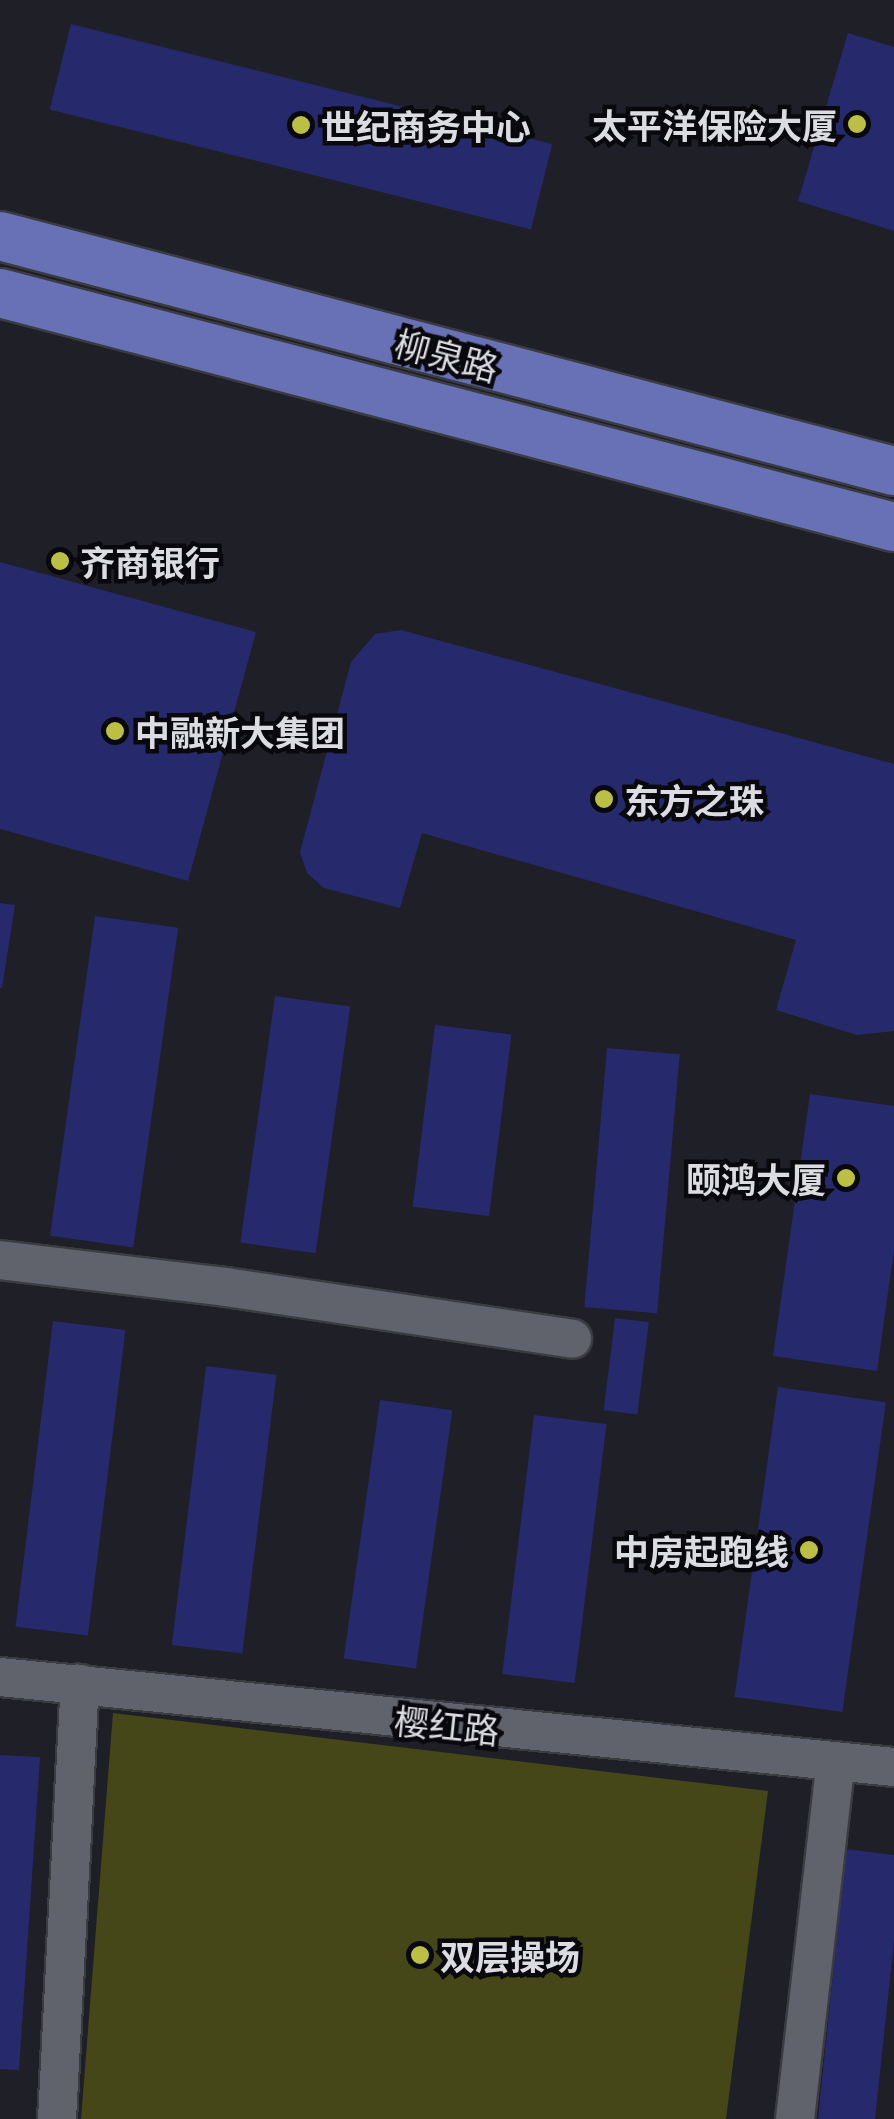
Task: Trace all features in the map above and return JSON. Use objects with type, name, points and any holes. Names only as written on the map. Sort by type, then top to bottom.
[{"type":"main road","name":"柳泉路","points":[[0,236],[894,471]]},
{"type":"main road","name":"柳泉路","points":[[0,293],[894,527]]},
{"type":"street","points":[[0,1260],[226,1287],[572,1339]]},
{"type":"street","name":"樱红路","points":[[0,1677],[894,1767]]},
{"type":"street","points":[[57,2119],[80,1684]]},
{"type":"street","points":[[796,2119],[836,1762]]},
{"type":"shaded area","name":"双层操场","points":[[113,1713],[768,1791],[726,2119],[81,2119]]},
{"type":"building","name":"世纪商务中心","points":[[71,24],[552,144],[531,229],[50,109]]},
{"type":"building","name":"太平洋保险大厦","points":[[848,33],[894,47],[894,231],[798,201]]},
{"type":"building","name":"中融新大集团","points":[[0,562],[256,632],[188,881],[0,829]]},
{"type":"building","name":"东方之珠","points":[[401,630],[894,764],[894,1031],[857,1035],[776,1010],[796,940],[422,833],[400,908],[324,888],[307,873],[300,852],[351,662],[375,634]]},
{"type":"building","points":[[0,903],[15,905],[2,988],[0,988]]},
{"type":"building","points":[[95,916],[178,928],[133,1248],[50,1236]]},
{"type":"building","points":[[275,996],[350,1007],[316,1253],[240,1243]]},
{"type":"building","points":[[435,1025],[511,1034],[489,1216],[413,1207]]},
{"type":"building","points":[[607,1048],[680,1054],[657,1313],[584,1307]]},
{"type":"building","name":"颐鸿大厦","points":[[810,1094],[894,1106],[894,1250],[877,1371],[773,1356]]},
{"type":"building","points":[[615,1318],[649,1322],[637,1414],[604,1410]]},
{"type":"building","points":[[53,1321],[125,1330],[88,1636],[15,1627]]},
{"type":"building","points":[[206,1366],[276,1375],[242,1654],[172,1645]]},
{"type":"building","name":"中房起跑线","points":[[778,1387],[886,1402],[842,1712],[734,1697]]},
{"type":"building","points":[[380,1400],[452,1410],[416,1669],[344,1658]]},
{"type":"building","points":[[534,1415],[606,1424],[575,1683],[502,1674]]},
{"type":"building","points":[[0,1755],[40,1757],[19,2070],[0,2069]]},
{"type":"building","points":[[846,1849],[894,1855],[894,1941],[875,2119],[818,2119]]},
{"type":"place","name":"太平洋保险大厦","points":[[857,124]]},
{"type":"place","name":"世纪商务中心","points":[[301,125]]},
{"type":"place","name":"齐商银行","points":[[60,561]]},
{"type":"place","name":"中融新大集团","points":[[115,731]]},
{"type":"place","name":"东方之珠","points":[[604,799]]},
{"type":"place","name":"颐鸿大厦","points":[[846,1178]]},
{"type":"place","name":"中房起跑线","points":[[809,1550]]},
{"type":"place","name":"双层操场","points":[[420,1955]]}]
